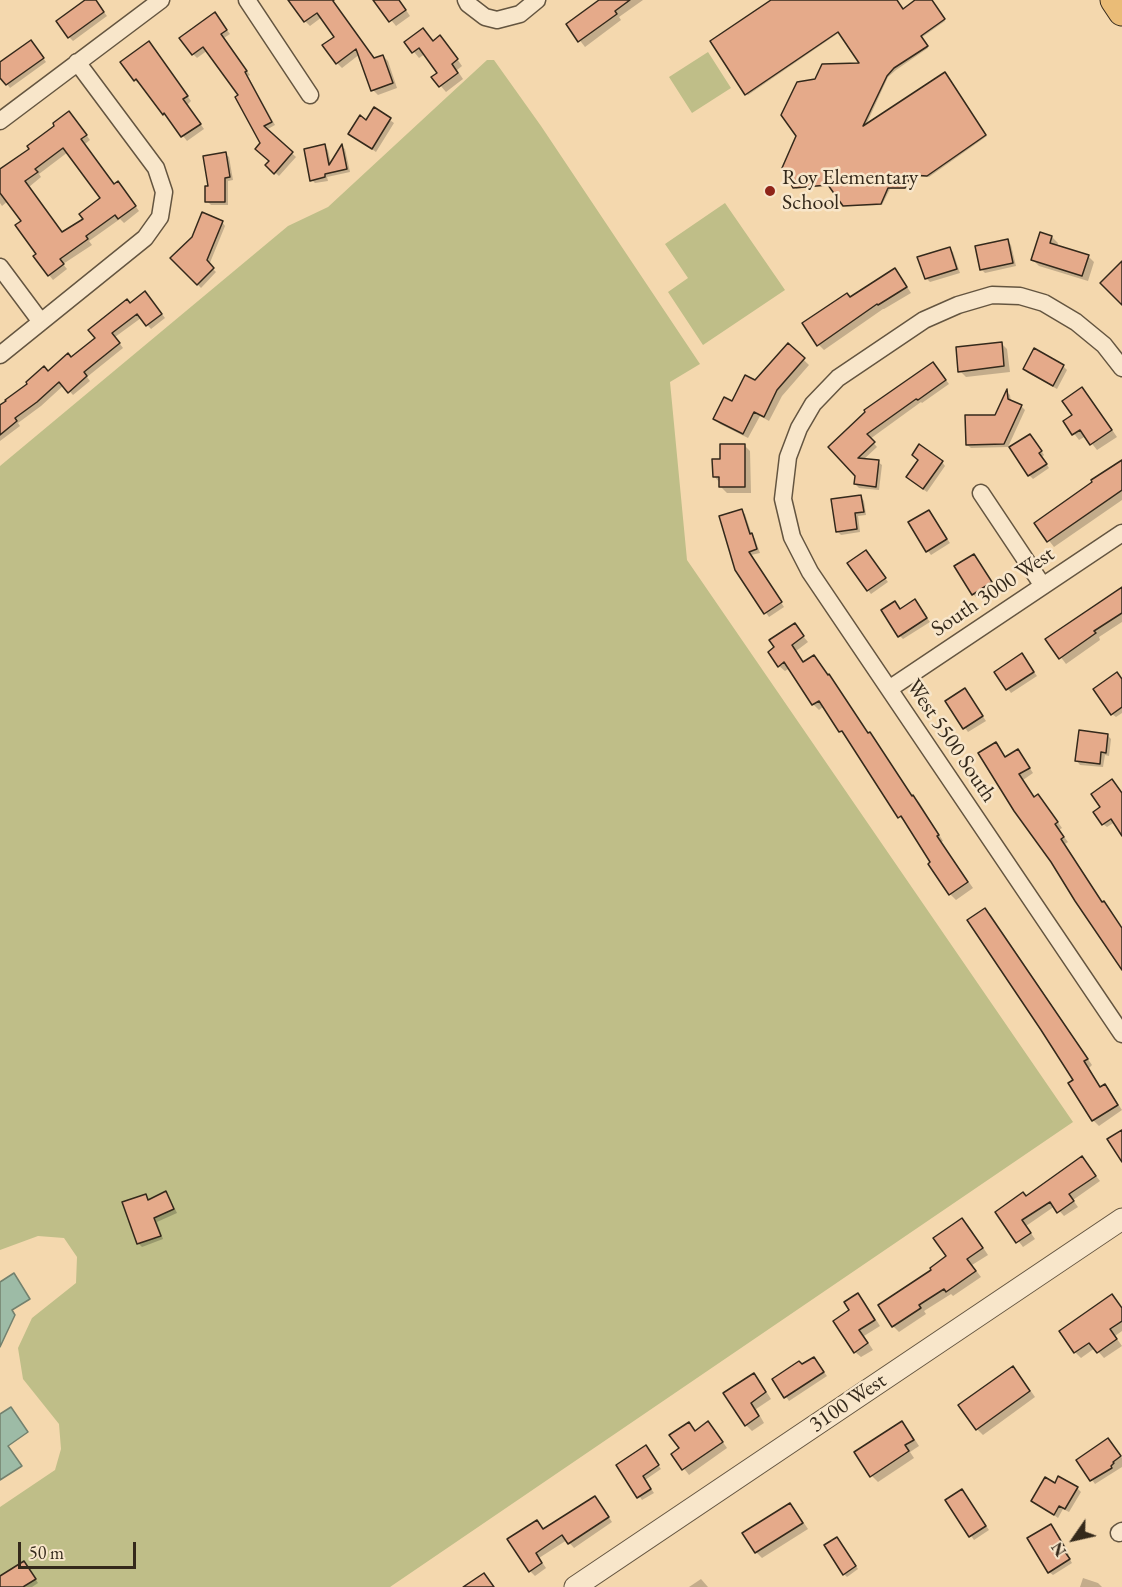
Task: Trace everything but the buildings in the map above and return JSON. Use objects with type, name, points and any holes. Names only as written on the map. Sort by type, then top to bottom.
[{"type":"main road","points":[[1114,0],[1122,12]]},
{"type":"street","points":[[0,121],[161,0]]},
{"type":"street","points":[[247,0],[310,95]]},
{"type":"street","points":[[466,0],[485,17],[497,20],[520,14],[537,0]]},
{"type":"street","points":[[0,355],[145,238],[160,217],[164,192],[156,168],[77,62]]},
{"type":"street","points":[[0,267],[41,322]]},
{"type":"street","name":"West 5500 South","points":[[1122,368],[1104,345],[1076,322],[1044,303],[1020,296],[992,295],[958,305],[924,320],[838,378],[813,404],[799,428],[788,457],[783,499],[792,537],[810,572],[1122,1034]]},
{"type":"street","points":[[981,493],[1043,586]]},
{"type":"street","name":"South 3000 West","points":[[889,689],[1122,533]]},
{"type":"street","name":"3100 West","points":[[575,1587],[1122,1220]]},
{"type":"shaded area","points":[[708,52],[731,88],[692,113],[669,77]]},
{"type":"shaded area","points":[[487,60],[494,60],[541,126],[700,364],[670,382],[687,560],[1073,1122],[390,1587],[0,1587],[0,1507],[55,1470],[61,1449],[59,1424],[23,1379],[18,1348],[32,1318],[76,1283],[77,1257],[64,1238],[38,1236],[0,1250],[0,466],[288,226],[328,207]]},
{"type":"shaded area","points":[[725,203],[785,290],[703,345],[668,292],[688,278],[665,244]]},
{"type":"shaded area","points":[[14,1273],[30,1299],[12,1310],[15,1315],[0,1347],[0,1282]]},
{"type":"shaded area","points":[[11,1407],[28,1432],[8,1446],[22,1466],[0,1480],[0,1414]]},
{"type":"place","name":"Roy Elementary School","points":[[770,191]]}]
